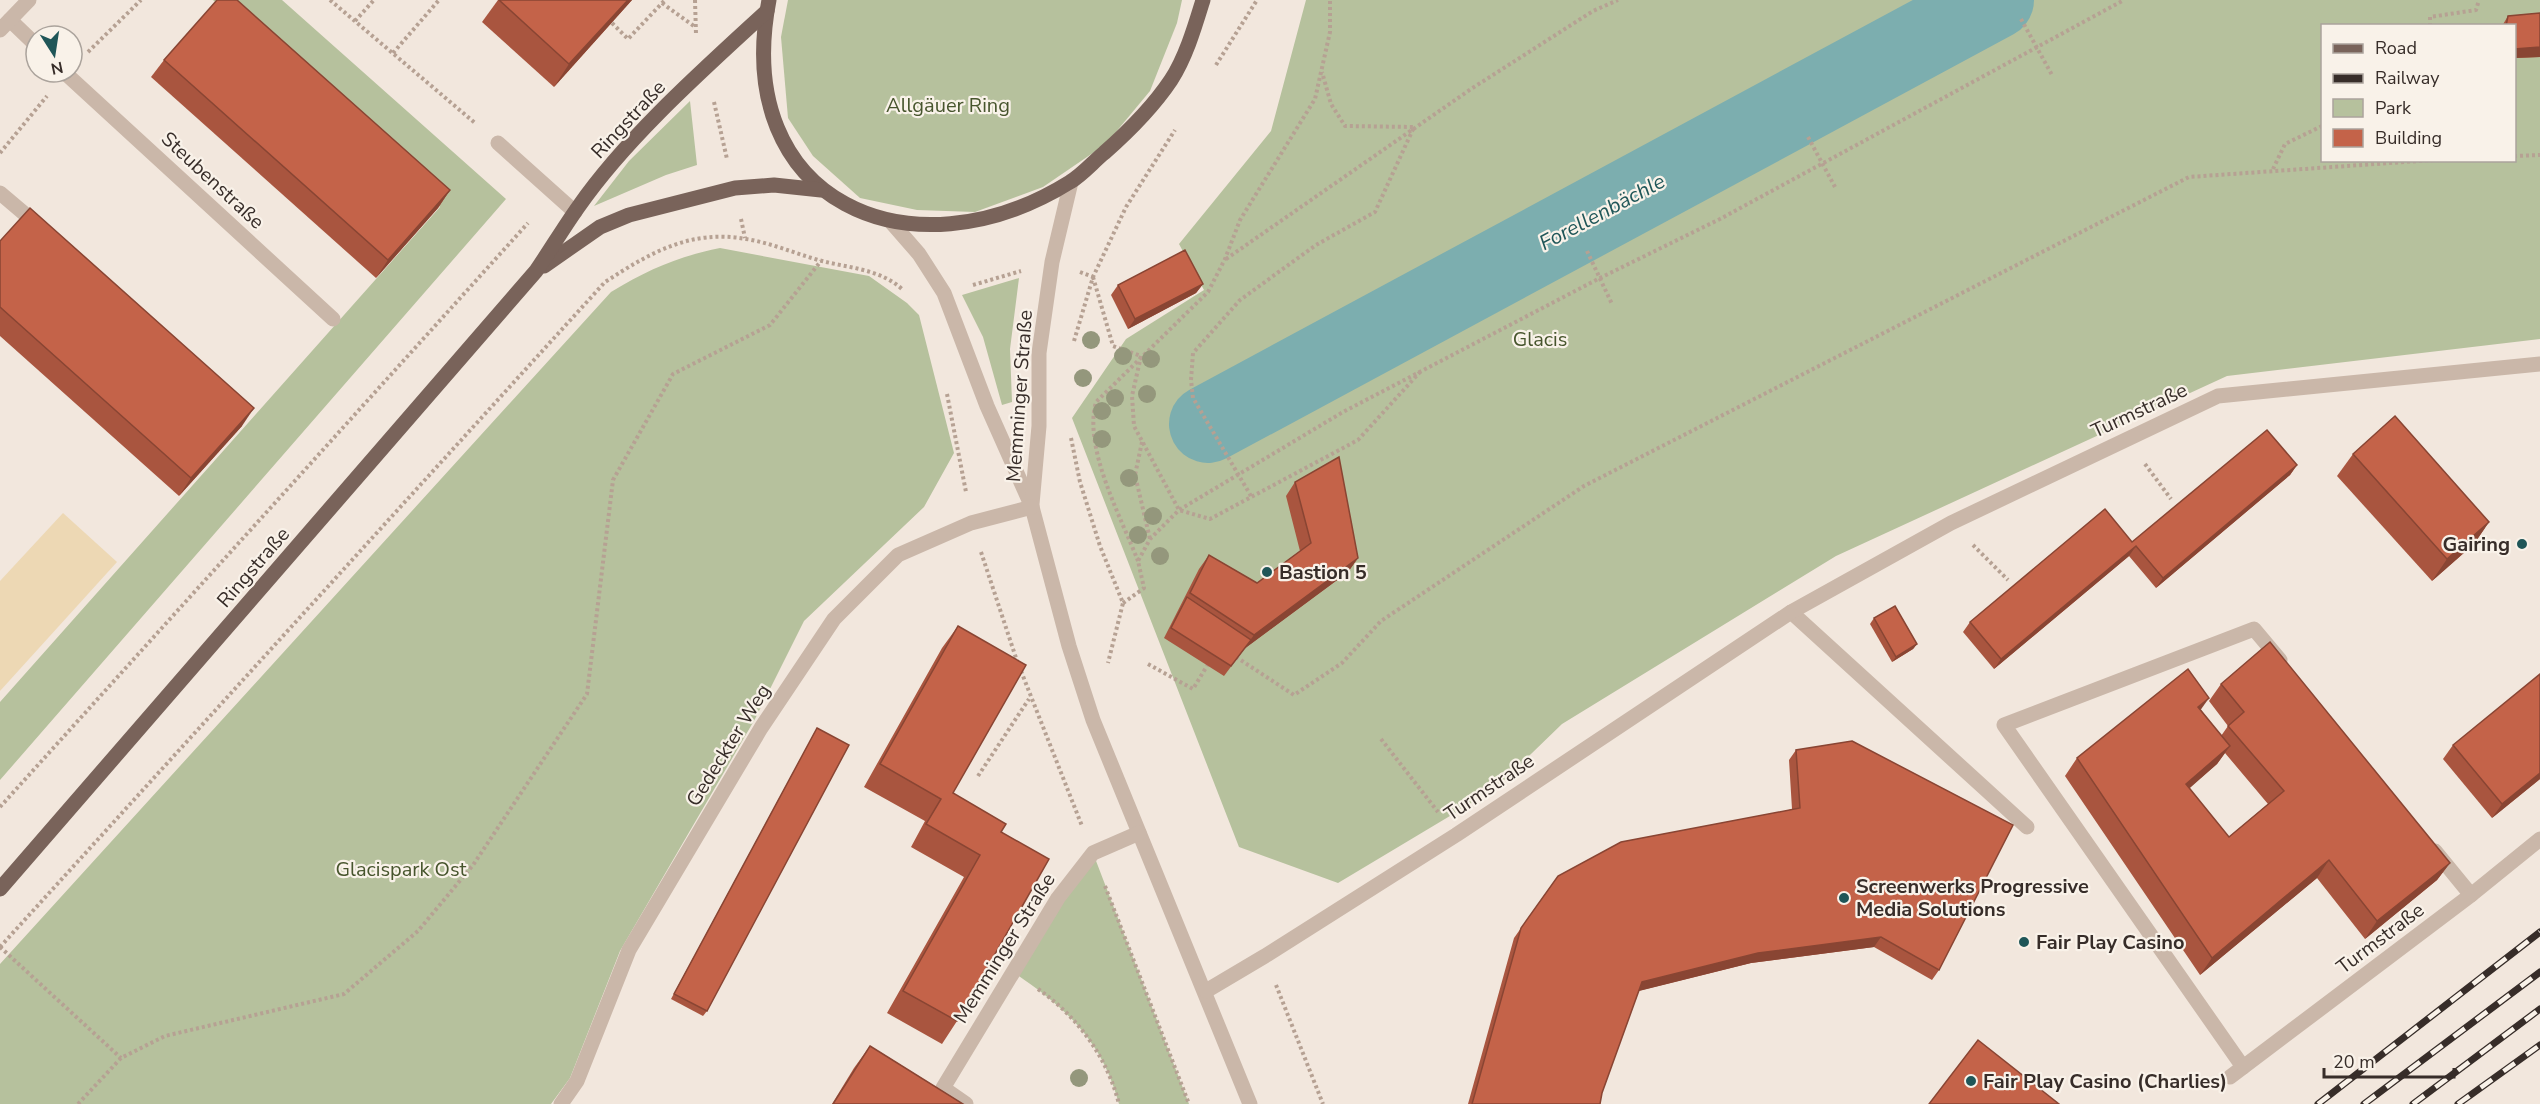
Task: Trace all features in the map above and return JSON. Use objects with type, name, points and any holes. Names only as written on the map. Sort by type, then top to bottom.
[{"type":"main road","points":[[768,5],[762,48],[765,90],[774,122],[789,152],[821,190],[859,213],[891,223],[951,224],[1015,210],[1071,182],[1133,128],[1172,79],[1203,0]]},
{"type":"main road","name":"Ringstraße","points":[[0,889],[536,271],[575,212],[625,150],[768,5]]},
{"type":"main road","name":"Ringstraße","points":[[536,271],[600,227],[629,215],[735,188],[774,185],[821,190]]},
{"type":"street","points":[[24,37],[5,25],[28,0]]},
{"type":"street","name":"Steubenstraße","points":[[77,84],[333,319]]},
{"type":"street","points":[[498,143],[575,212]]},
{"type":"street","name":"Memminger Straße","points":[[1032,507],[1039,426],[1039,353],[1052,262],[1071,182]]},
{"type":"street","points":[[0,193],[54,240]]},
{"type":"street","name":"Memminger Straße","points":[[891,223],[919,254],[944,293],[987,406],[1032,507],[1069,646],[1093,720],[1206,991],[1250,1104]]},
{"type":"street","name":"Turmstraße","points":[[1206,991],[1265,957],[1456,835],[1791,612],[1951,523],[2218,396],[2540,364]]},
{"type":"street","name":"Gedeckter Weg","points":[[561,1104],[577,1081],[629,950],[761,728],[834,619],[898,555],[971,523],[1032,507]]},
{"type":"street","points":[[1791,612],[2027,827]]},
{"type":"street","points":[[2243,1067],[2004,725],[2254,629],[2292,675]]},
{"type":"street","name":"Memminger Straße","points":[[966,1104],[943,1088],[1058,898],[1093,853],[1139,833]]},
{"type":"street","name":"Turmstraße","points":[[2230,1077],[2471,895],[2540,839]]},
{"type":"street","points":[[2427,840],[2471,895]]},
{"type":"path","points":[[84,55],[141,0]]},
{"type":"path","points":[[330,0],[498,143]]},
{"type":"path","points":[[355,21],[374,0]]},
{"type":"path","points":[[393,53],[439,0]]},
{"type":"path","points":[[694,0],[694,26],[735,188],[745,238]]},
{"type":"path","points":[[1213,69],[1257,0]]},
{"type":"path","points":[[1071,436],[1080,482],[1100,546],[1123,603],[1144,588],[1138,561],[1098,455],[1092,418],[1096,402],[1208,292],[1225,259],[1240,219],[1316,99],[1330,32],[1330,0]]},
{"type":"path","points":[[1225,259],[1414,127],[1593,11],[1618,0]]},
{"type":"path","points":[[2119,0],[2120,3],[2125,0]]},
{"type":"path","points":[[1138,561],[1150,539],[1179,510],[1237,474],[1423,369],[1720,219],[2125,0]]},
{"type":"path","points":[[2430,24],[2430,17],[2476,10],[2479,0]]},
{"type":"path","points":[[612,23],[628,39],[663,1],[694,26]]},
{"type":"path","points":[[2021,19],[2052,75]]},
{"type":"path","points":[[1322,71],[1331,104],[1345,126],[1414,127]]},
{"type":"path","points":[[0,153],[56,84]]},
{"type":"path","points":[[2272,170],[2285,144],[2321,126]]},
{"type":"path","points":[[1251,496],[1194,398],[1191,380],[1193,353],[1240,300],[1316,245],[1375,212],[1414,127]]},
{"type":"path","points":[[1073,352],[1093,277],[1126,207],[1176,128]]},
{"type":"path","points":[[1808,137],[1835,187]]},
{"type":"path","points":[[2516,156],[2540,155]]},
{"type":"path","points":[[1228,652],[1294,695],[1342,663],[1381,621],[1584,486],[2189,177],[2401,162]]},
{"type":"path","points":[[0,807],[554,194]]},
{"type":"path","points":[[121,1058],[0,947],[605,282],[643,257],[677,242],[704,238],[745,238],[821,261],[865,270],[899,286],[907,294]]},
{"type":"path","points":[[1587,250],[1612,304]]},
{"type":"path","points":[[78,1104],[121,1058],[165,1036],[344,994],[418,931],[473,866],[587,694],[613,480],[673,374],[770,325],[821,261]]},
{"type":"path","points":[[1093,277],[1113,346],[1141,356]]},
{"type":"path","points":[[1141,356],[1132,396],[1134,426],[1179,510],[1210,519],[1358,440],[1423,369]]},
{"type":"path","points":[[946,388],[971,523],[1030,699],[1093,853],[1189,1104]]},
{"type":"path","points":[[2127,439],[2171,499]]},
{"type":"path","points":[[1142,442],[1135,475],[1150,539]]},
{"type":"path","points":[[1951,523],[2008,580]]},
{"type":"path","points":[[1148,664],[1193,689],[1213,656]]},
{"type":"path","points":[[978,776],[1030,699]]},
{"type":"path","points":[[1381,739],[1456,835]]},
{"type":"path","points":[[1265,957],[1323,1104]]},
{"type":"path","points":[[1013,972],[1054,1000],[1099,1051],[1113,1080],[1119,1104]]},
{"type":"green space","points":[[213,0],[282,0],[506,199],[0,780],[0,702],[440,207]]},
{"type":"green space","name":"Allgäuer Ring","points":[[788,0],[1182,0],[1177,23],[1150,91],[1106,144],[1043,187],[975,212],[917,210],[860,198],[813,156],[788,118],[781,37]]},
{"type":"green space","name":"Glacis","points":[[1306,0],[2540,0],[2540,339],[2227,376],[1836,556],[1562,724],[1495,789],[1338,883],[1239,847],[1072,418],[1126,339],[1204,290],[1179,244],[1271,131]]},
{"type":"green space","points":[[690,101],[697,165],[666,175],[594,206],[629,161]]},
{"type":"green space","name":"Glacispark Ost","points":[[720,248],[869,276],[907,303],[919,315],[954,453],[924,507],[804,621],[755,719],[620,951],[570,1078],[551,1104],[0,1104],[0,964],[611,292],[664,265],[690,255]]},
{"type":"green space","points":[[1019,278],[1010,349],[1012,402],[1002,405],[983,337],[962,295]]},
{"type":"green space","points":[[1093,853],[1189,1104],[1119,1104],[1103,1061],[1080,1028],[1050,999],[1013,972]]},
{"type":"sand","points":[[63,513],[117,562],[0,691],[0,581]]},
{"type":"building","points":[[217,0],[237,0],[450,190],[388,260],[164,60]]},
{"type":"building","points":[[499,0],[628,0],[569,64]]},
{"type":"building","points":[[2540,13],[2540,47],[2516,49],[2516,24],[2506,24],[2508,16]]},
{"type":"building","points":[[30,208],[254,408],[191,478],[0,307],[0,241]]},
{"type":"building","points":[[1185,250],[1203,284],[1135,319],[1118,285]]},
{"type":"building","points":[[2395,416],[2489,522],[2447,559],[2353,454]]},
{"type":"building","points":[[2267,430],[2297,465],[2163,578],[2136,546],[2001,659],[1970,622],[2105,509],[2132,542]]},
{"type":"building","points":[[1339,457],[1358,558],[1254,635],[1190,593],[1209,555],[1257,583],[1311,543],[1295,482]]},
{"type":"building","points":[[1187,597],[1251,640],[1231,666],[1171,628]]},
{"type":"building","points":[[1895,606],[1917,644],[1896,657],[1874,618]]},
{"type":"building","points":[[958,626],[1026,665],[953,793],[1006,824],[1001,832],[1049,859],[957,1021],[903,991],[980,855],[926,824],[941,799],[880,764]]},
{"type":"building","points":[[2270,642],[2450,863],[2377,921],[2329,860],[2212,958],[2077,758],[2188,669],[2209,698],[2198,707],[2230,746],[2186,784],[2229,837],[2284,791],[2228,726],[2244,712],[2221,684]]},
{"type":"building","points":[[2540,674],[2540,773],[2502,804],[2453,745]]},
{"type":"building","points":[[817,728],[849,745],[707,1011],[674,994]]},
{"type":"building","points":[[1852,741],[2013,825],[1939,970],[1881,937],[1758,953],[1642,982],[1600,1104],[1472,1104],[1521,928],[1558,876],[1621,842],[1800,808],[1796,750]]},
{"type":"building","points":[[1978,1040],[2059,1104],[1929,1104]]},
{"type":"building","points":[[870,1046],[963,1104],[833,1104]]},
{"type":"waterway","name":"Forellenbächle","points":[[1208,424],[1995,0]]},
{"type":"railway","points":[[2318,1104],[2540,932]]},
{"type":"railway","points":[[2364,1104],[2540,972]]},
{"type":"railway","points":[[2413,1104],[2540,1009]]},
{"type":"railway","points":[[2458,1104],[2540,1045]]},
{"type":"place","name":"Gairing","points":[[2522,544]]},
{"type":"place","name":"Bastion 5","points":[[1267,572]]},
{"type":"place","name":"Screenwerks Progressive Media Solutions","points":[[1844,898]]},
{"type":"place","name":"Fair Play Casino","points":[[2024,942]]},
{"type":"place","name":"Fair Play Casino (Charlies)","points":[[1971,1081]]}]
